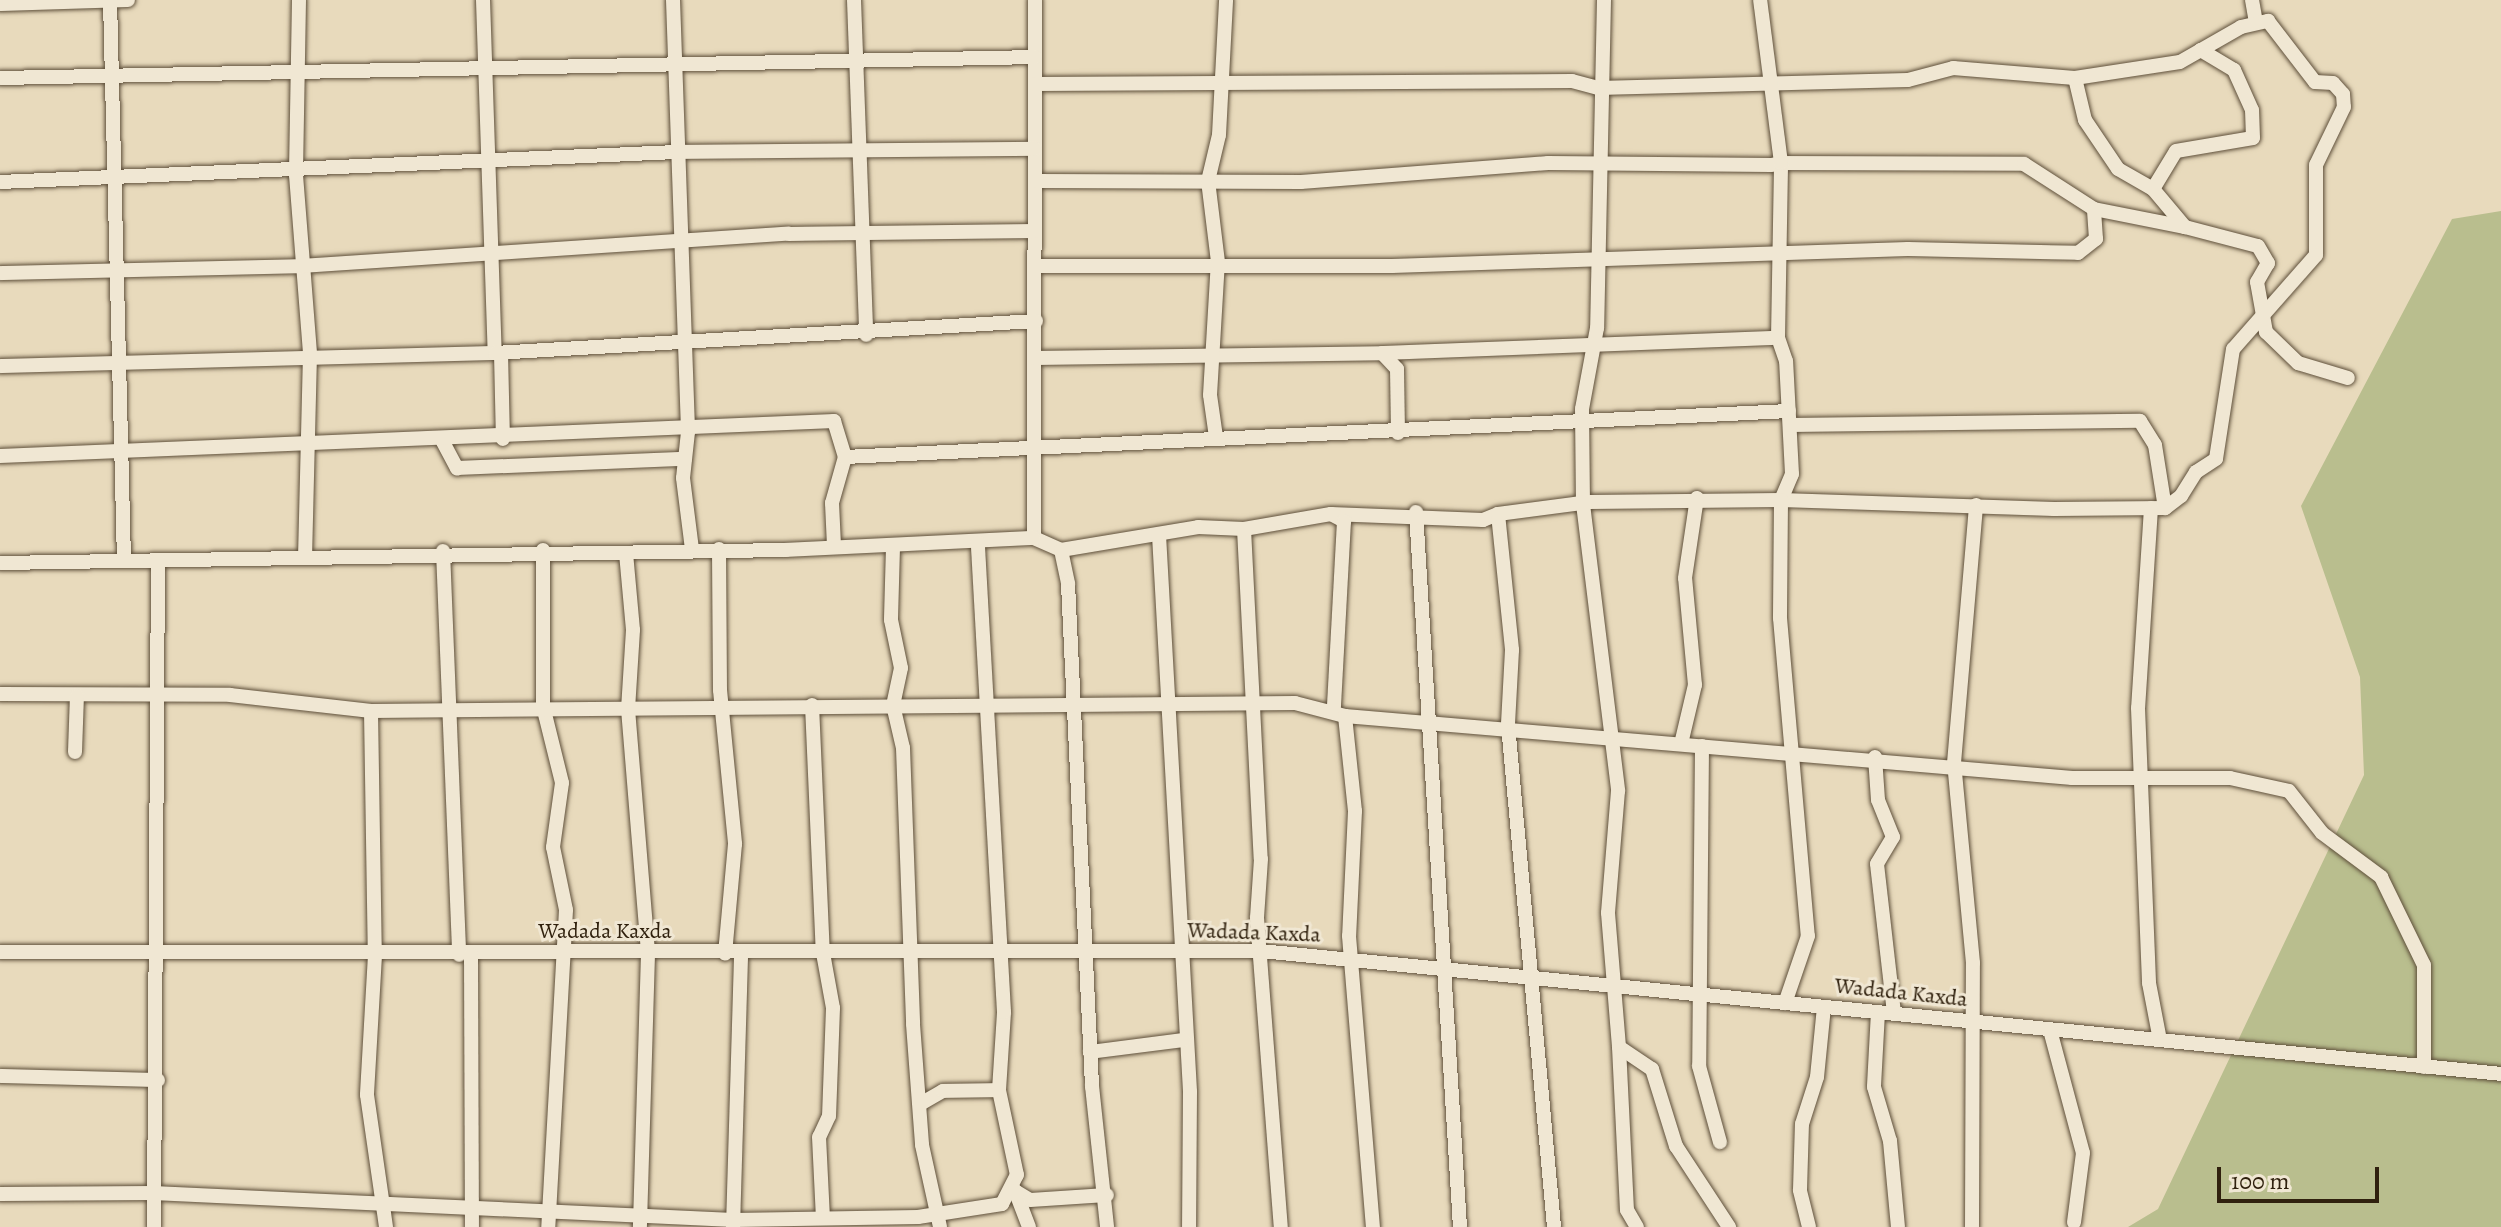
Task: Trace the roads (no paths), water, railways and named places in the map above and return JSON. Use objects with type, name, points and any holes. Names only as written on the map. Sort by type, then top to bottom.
[{"type":"street","points":[[110,0],[114,270],[120,361],[124,560]]},
{"type":"street","points":[[0,4],[128,0]]},
{"type":"street","points":[[299,0],[296,175],[310,354],[304,448],[305,558]]},
{"type":"street","points":[[483,0],[489,251],[503,439]]},
{"type":"street","points":[[673,0],[672,64],[688,432],[685,459],[692,549]]},
{"type":"street","points":[[854,0],[866,335]]},
{"type":"street","points":[[1034,538],[1035,0]]},
{"type":"street","points":[[1216,437],[1211,356],[1218,262],[1208,181],[1220,86],[1226,0]]},
{"type":"street","points":[[1604,0],[1598,88],[1594,341],[1583,423],[1583,504],[1618,791],[1608,913],[1619,987],[1627,1210],[1637,1227]]},
{"type":"street","points":[[1760,0],[1762,55],[1774,82],[1781,163],[1778,338],[1790,418],[1792,474],[1781,500],[1788,750],[1808,936],[1785,1003]]},
{"type":"street","points":[[2252,0],[2256,22]]},
{"type":"street","points":[[0,563],[305,558],[443,551],[626,553],[834,545],[893,547],[1034,538],[1061,550],[1159,535],[1244,529],[1331,514],[1416,512],[1483,520],[1498,514],[1583,504],[1697,498],[2158,508],[2216,459],[2233,349],[2261,309],[2316,255],[2316,165],[2344,107],[2333,83],[2315,82],[2268,21],[2256,22],[2158,68],[2075,78],[1953,68],[1908,80],[1598,88],[1572,81],[1220,86],[1035,84]]},
{"type":"street","points":[[2153,189],[2176,151],[2253,138],[2252,110],[2234,70],[2201,50]]},
{"type":"street","points":[[0,78],[1035,57]]},
{"type":"street","points":[[2075,78],[2085,120],[2118,169],[2153,189],[2185,227]]},
{"type":"street","points":[[0,182],[296,175],[486,160],[676,152],[857,148],[1035,149]]},
{"type":"street","points":[[1037,181],[1208,181],[1596,166],[2024,164],[2094,209],[2185,227],[2258,246],[2268,263],[2257,282],[2266,332],[2298,363],[2348,378]]},
{"type":"street","points":[[1036,266],[1218,262],[1392,266],[1597,256],[2078,253],[2096,239],[2094,209]]},
{"type":"street","points":[[0,273],[301,266],[489,251],[680,245],[861,233],[1035,231]]},
{"type":"street","points":[[0,366],[310,354],[498,353],[866,335],[1036,321]]},
{"type":"street","points":[[1035,358],[1382,353],[1594,341],[1778,338]]},
{"type":"street","points":[[1382,353],[1397,369],[1398,433]]},
{"type":"street","points":[[845,457],[1216,437],[1398,433],[1583,423],[1790,418],[2140,421],[2155,445],[2158,508],[2141,774],[2149,983],[2160,1040]]},
{"type":"street","points":[[0,456],[120,456],[688,432],[834,421],[845,457],[832,503],[834,545]]},
{"type":"street","points":[[443,442],[457,468],[685,459]]},
{"type":"street","points":[[1681,744],[1695,685],[1685,578],[1697,498]]},
{"type":"street","points":[[1972,1227],[1977,1151],[1970,1022],[1970,892],[1954,763],[1976,505]]},
{"type":"street","points":[[1416,512],[1428,630],[1427,721],[1460,1227]]},
{"type":"street","points":[[1331,514],[1344,521],[1346,545],[1336,576],[1343,612],[1340,712],[1355,811],[1352,961],[1373,1227]]},
{"type":"street","points":[[1498,514],[1512,650],[1508,725],[1554,1227]]},
{"type":"street","points":[[1244,529],[1251,561],[1248,702],[1261,951],[1281,1227]]},
{"type":"street","points":[[1159,535],[1165,703],[1183,952],[1189,1227]]},
{"type":"street","points":[[978,543],[1004,1012],[999,1090],[1015,1191],[1029,1227]]},
{"type":"street","points":[[893,547],[891,620],[901,668],[893,705],[903,748],[922,1103],[934,1212],[940,1227]]},
{"type":"street","points":[[719,549],[725,706],[735,844],[725,954]]},
{"type":"street","points":[[543,550],[543,706],[562,783],[553,847],[565,897],[548,1227]]},
{"type":"street","points":[[1061,550],[1079,705],[1090,1052],[1107,1195],[1107,1227]]},
{"type":"street","points":[[443,551],[465,955],[474,1210],[472,1227]]},
{"type":"street","points":[[626,553],[633,630],[628,709],[648,954],[639,1220]]},
{"type":"street","points":[[154,1227],[160,956],[158,560]]},
{"type":"street","points":[[0,694],[230,695],[371,711],[452,706],[628,709],[1248,702],[1427,721],[1508,725],[1611,741],[1954,763],[2072,778],[2141,774],[2230,778],[2289,791],[2322,833],[2381,877],[2424,965],[2424,1067]]},
{"type":"street","points":[[75,752],[77,696]]},
{"type":"street","points":[[812,705],[823,953],[833,1008],[829,1116],[819,1137],[823,1218]]},
{"type":"street","points":[[371,711],[375,955],[367,1095],[386,1209],[386,1227]]},
{"type":"street","points":[[1702,746],[1704,995],[1699,1066],[1720,1142]]},
{"type":"street","points":[[1875,757],[1878,800],[1893,837],[1877,864],[1894,1014]]},
{"type":"street","name":"Wadada Kaxda","points":[[0,952],[160,956],[1261,951],[2501,1074]]},
{"type":"street","points":[[733,1224],[741,954]]},
{"type":"street","points":[[1809,1227],[1800,1190],[1802,1124],[1820,1065],[1824,1007]]},
{"type":"street","points":[[1878,1012],[1874,1087],[1890,1141],[1898,1227]]},
{"type":"street","points":[[2050,1030],[2083,1153],[2074,1222]]},
{"type":"street","points":[[1090,1052],[1184,1040]]},
{"type":"street","points":[[1619,1047],[1652,1069],[1676,1146],[1729,1227]]},
{"type":"street","points":[[0,1076],[158,1080]]},
{"type":"street","points":[[922,1103],[943,1091],[999,1090]]},
{"type":"street","points":[[1015,1191],[1030,1200],[1107,1195]]},
{"type":"street","points":[[0,1194],[153,1193],[386,1209],[548,1210],[639,1220],[733,1224],[823,1218],[854,1224],[1002,1204],[1015,1191]]}]
